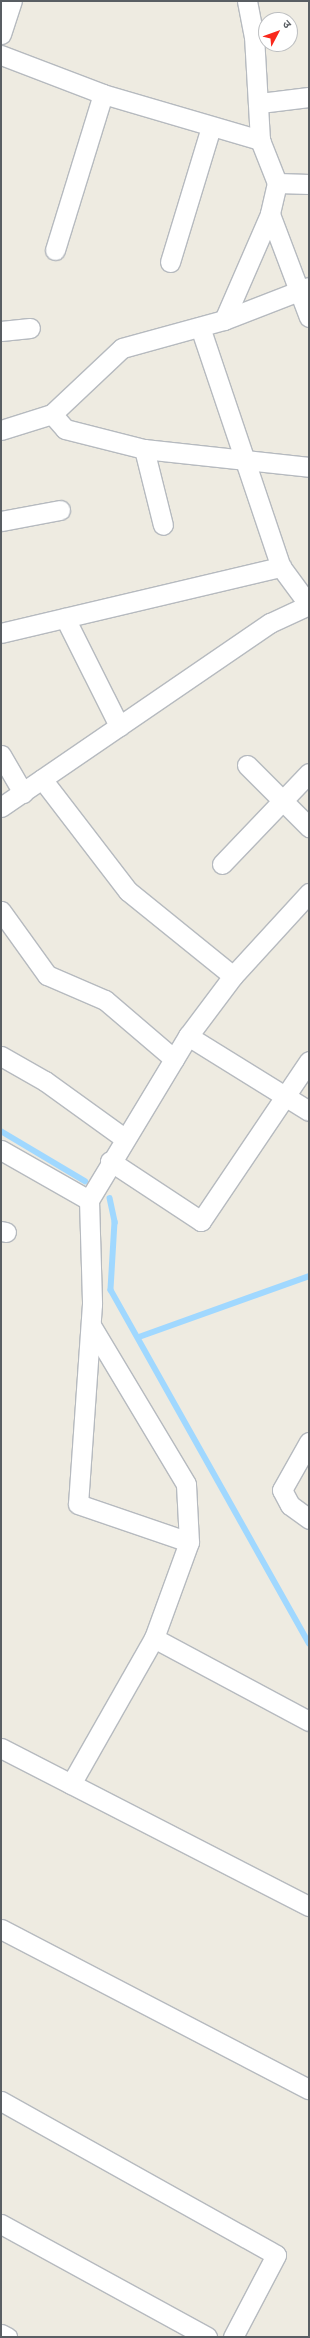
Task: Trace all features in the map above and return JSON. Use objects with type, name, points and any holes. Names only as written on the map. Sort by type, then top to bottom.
[{"type":"street","points":[[1,34],[12,1]]},
{"type":"street","points":[[224,320],[270,214],[277,183],[260,140],[260,103],[247,1]]},
{"type":"street","points":[[1,55],[103,94],[210,127],[260,140]]},
{"type":"street","points":[[55,250],[103,94]]},
{"type":"street","points":[[260,103],[309,97]]},
{"type":"street","points":[[170,262],[210,127]]},
{"type":"street","points":[[277,183],[309,184]]},
{"type":"street","points":[[270,214],[304,290],[309,318]]},
{"type":"street","points":[[1,430],[52,414],[122,348],[224,320],[304,290]]},
{"type":"street","points":[[1,807],[270,622],[309,605],[281,567],[246,458],[200,327]]},
{"type":"street","points":[[1,331],[30,328]]},
{"type":"street","points":[[52,414],[65,429],[144,449],[246,458],[309,467]]},
{"type":"street","points":[[144,449],[163,525]]},
{"type":"street","points":[[1,521],[60,510]]},
{"type":"street","points":[[1,632],[281,567]]},
{"type":"street","points":[[65,618],[119,726]]},
{"type":"street","points":[[1,755],[23,793]]},
{"type":"street","points":[[247,765],[309,827]]},
{"type":"street","points":[[222,864],[309,773]]},
{"type":"street","points":[[42,780],[132,894],[233,976]]},
{"type":"street","points":[[189,1542],[78,1504],[91,1325],[89,1200],[110,1161],[188,1036],[233,976],[309,893]]},
{"type":"street","points":[[1,911],[39,968],[59,981],[78,986],[105,1000],[174,1059]]},
{"type":"street","points":[[188,1036],[285,1098],[309,1111]]},
{"type":"street","points":[[1,1056],[38,1077],[124,1138]]},
{"type":"street","points":[[110,1161],[201,1221],[309,1061]]},
{"type":"street","points":[[1,1150],[89,1200]]},
{"type":"street","points":[[71,1784],[154,1638],[189,1542],[186,1484],[91,1325]]},
{"type":"street","points":[[309,1442],[282,1490],[290,1505],[309,1519]]},
{"type":"street","points":[[154,1638],[309,1721]]},
{"type":"street","points":[[1,1748],[309,1906]]},
{"type":"street","points":[[1,1929],[309,2089]]},
{"type":"street","points":[[1,2101],[276,2255],[233,2337]]},
{"type":"street","points":[[1,2224],[207,2337]]},
{"type":"street","points":[[1,2334],[7,2337]]},
{"type":"waterway","points":[[1,1131],[85,1181]]},
{"type":"waterway","points":[[110,1198],[115,1222],[111,1290],[309,1643]]},
{"type":"waterway","points":[[139,1337],[309,1276]]}]
